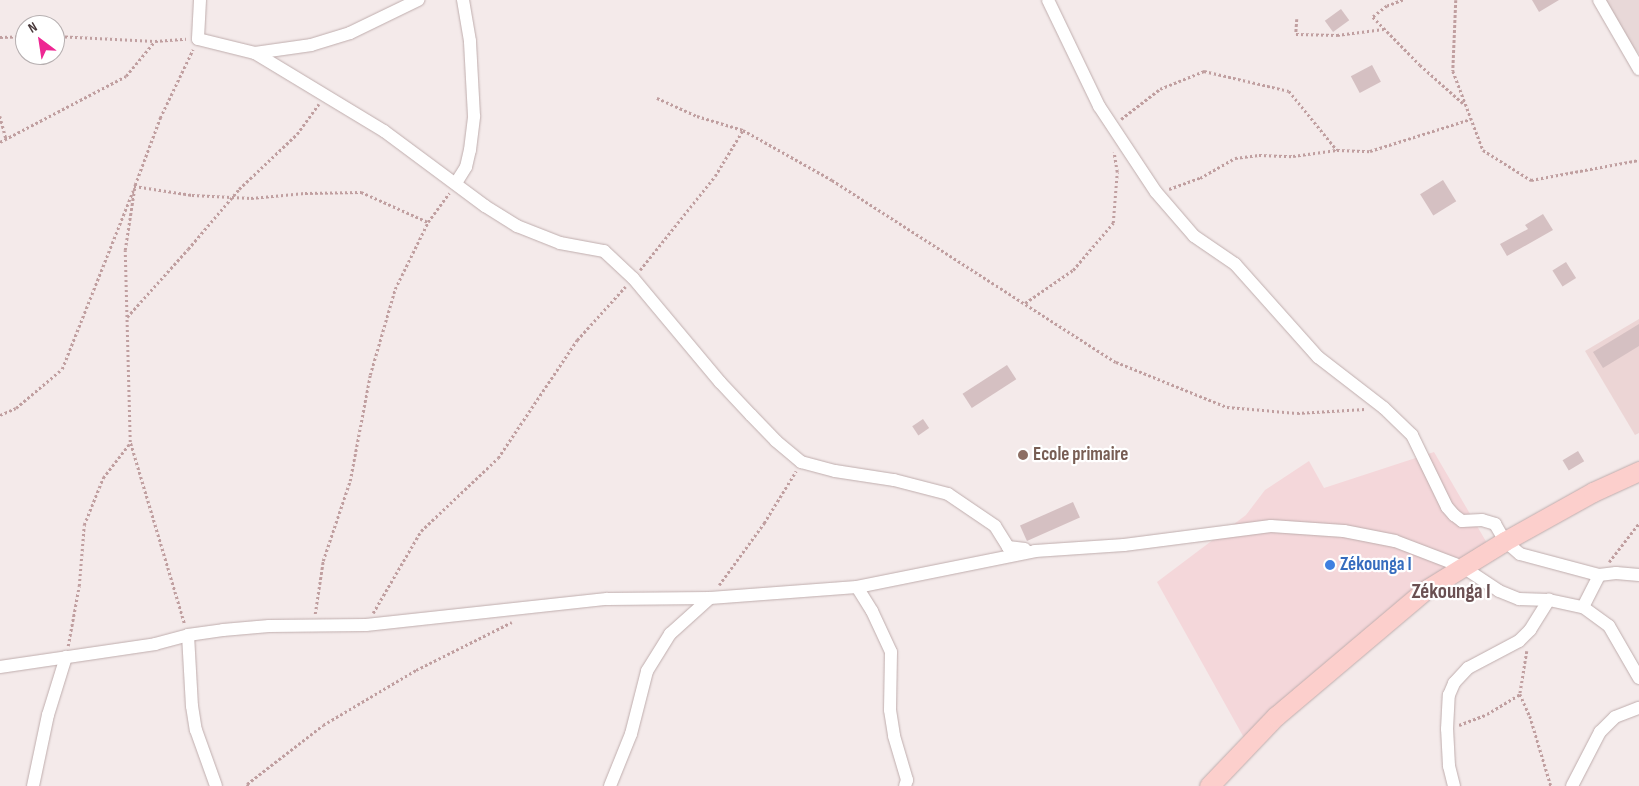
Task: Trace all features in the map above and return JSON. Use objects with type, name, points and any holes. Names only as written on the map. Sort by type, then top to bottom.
[{"type":"street","points":[[200,0],[198,39],[255,53],[384,131],[517,226],[560,243],[604,251],[633,278],[720,382],[776,441],[801,462],[835,471],[894,480],[948,494],[995,526],[1008,547],[1035,551]]},
{"type":"street","points":[[255,53],[311,45],[350,33],[418,0]]},
{"type":"street","points":[[456,183],[466,167],[474,116],[470,40],[463,0]]},
{"type":"street","points":[[1048,0],[1099,106],[1156,192],[1194,236],[1235,264],[1318,356],[1384,408],[1412,435],[1447,507],[1454,515],[1462,521],[1482,520],[1495,524],[1506,541],[1520,554],[1599,575],[1616,573],[1639,575]]},
{"type":"street","points":[[1599,0],[1639,69]]},
{"type":"street","points":[[1209,786],[1276,716],[1424,591],[1506,541],[1593,492],[1639,471]]},
{"type":"street","points":[[0,667],[155,644],[188,636],[269,626],[366,625],[607,599],[710,598],[856,587],[1035,551],[1124,545],[1270,526],[1344,531],[1395,541],[1463,567],[1499,591],[1519,599],[1549,600],[1583,607],[1609,626],[1639,678]]},
{"type":"street","points":[[1583,607],[1599,575]]},
{"type":"street","points":[[856,587],[872,611],[891,652],[890,710],[894,736],[909,784]]},
{"type":"street","points":[[610,786],[631,734],[647,671],[670,634],[710,598]]},
{"type":"street","points":[[1454,786],[1449,766],[1447,729],[1449,695],[1460,676],[1468,668],[1518,642],[1530,630],[1549,600]]},
{"type":"street","points":[[188,636],[192,706],[196,730],[216,786]]},
{"type":"street","points":[[33,786],[48,715],[66,657]]},
{"type":"street","points":[[1572,786],[1600,732],[1616,717],[1639,708]]},
{"type":"path","points":[[1403,0],[1386,6],[1373,17],[1420,65],[1466,104]]},
{"type":"path","points":[[1456,0],[1453,71],[1483,150],[1531,180],[1639,160]]},
{"type":"path","points":[[1297,19],[1296,34],[1338,35],[1384,29]]},
{"type":"path","points":[[0,37],[15,36]]},
{"type":"path","points":[[0,415],[16,408],[62,369],[101,276],[160,118],[198,39],[155,41],[65,36]]},
{"type":"path","points":[[0,142],[126,76],[155,41]]},
{"type":"path","points":[[1026,303],[1073,270],[1113,223],[1116,172],[1112,126],[1160,89],[1204,71],[1289,91],[1337,150]]},
{"type":"path","points":[[126,318],[232,197],[297,134],[325,96]]},
{"type":"path","points":[[657,98],[697,116],[743,130],[832,180],[1116,362],[1227,407],[1297,413],[1384,408]]},
{"type":"path","points":[[0,116],[6,139]]},
{"type":"path","points":[[1156,192],[1174,189],[1200,178],[1235,158],[1259,155],[1293,156],[1337,150],[1370,151],[1471,118]]},
{"type":"path","points":[[366,625],[421,531],[498,458],[577,340],[633,278],[715,176],[743,130]]},
{"type":"path","points":[[313,626],[323,561],[350,481],[370,375],[392,299],[428,222],[456,183]]},
{"type":"path","points":[[135,185],[192,195],[232,197],[361,192],[428,222]]},
{"type":"path","points":[[135,185],[125,250],[130,442],[188,636]]},
{"type":"path","points":[[66,657],[79,586],[84,525],[103,478],[130,442]]},
{"type":"path","points":[[710,598],[764,522],[801,462]]},
{"type":"path","points":[[1599,575],[1639,523]]},
{"type":"path","points":[[248,786],[248,784],[324,725],[416,670],[520,618]]},
{"type":"path","points":[[1530,630],[1520,694],[1530,716],[1551,786]]},
{"type":"path","points":[[1447,729],[1487,714],[1520,694]]},
{"type":"shaded area","points":[[1594,0],[1639,0],[1639,54]]},
{"type":"shaded area","points":[[1639,319],[1639,433],[1635,435],[1585,351]]},
{"type":"shaded area","points":[[1434,452],[1491,550],[1463,567],[1248,745],[1157,582],[1246,515],[1265,490],[1309,461],[1324,488]]},
{"type":"building","points":[[1532,0],[1559,0],[1539,12]]},
{"type":"building","points":[[1341,9],[1349,20],[1333,32],[1325,21]]},
{"type":"building","points":[[1372,65],[1381,82],[1360,93],[1351,76]]},
{"type":"building","points":[[1443,180],[1456,201],[1433,216],[1420,194]]},
{"type":"building","points":[[1543,214],[1553,230],[1507,256],[1500,244],[1528,229],[1525,225]]},
{"type":"building","points":[[1566,262],[1576,278],[1562,287],[1552,270]]},
{"type":"building","points":[[1639,324],[1639,346],[1603,368],[1593,352]]},
{"type":"building","points":[[1007,365],[1016,379],[972,408],[963,394]]},
{"type":"building","points":[[923,419],[929,428],[918,435],[912,426]]},
{"type":"building","points":[[1578,451],[1584,461],[1569,471],[1563,460]]},
{"type":"building","points":[[1073,502],[1080,518],[1027,541],[1020,526]]},
{"type":"place","name":"Ecole primaire","points":[[1023,455]]},
{"type":"place","name":"Zékounga I","points":[[1330,565]]},
{"type":"district","name":"Zékounga I","points":[[1451,592]]}]
